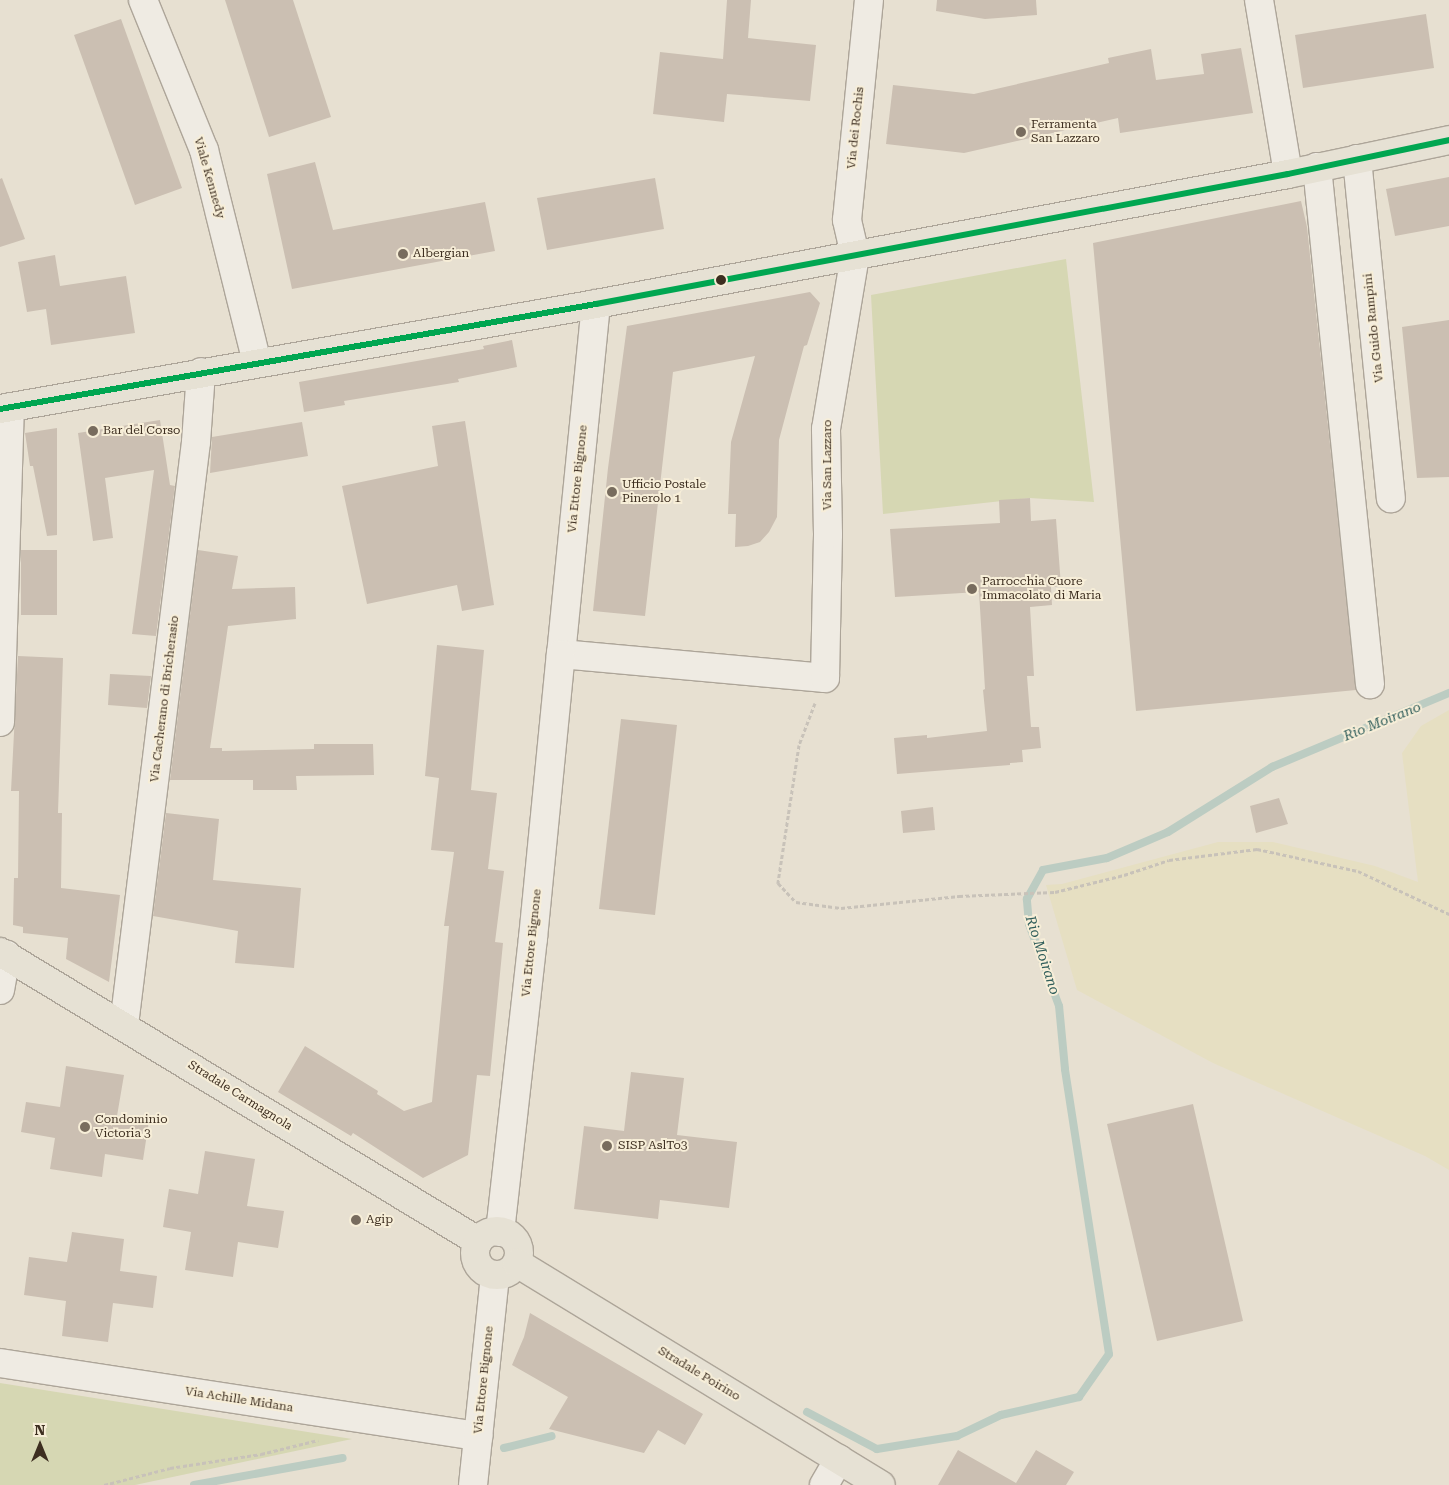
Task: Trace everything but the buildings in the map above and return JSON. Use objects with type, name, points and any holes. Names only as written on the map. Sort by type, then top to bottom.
[{"type":"main road","points":[[5,408],[596,304],[1288,174],[1449,140]]},
{"type":"main road","name":"Stradale Carmagnola","points":[[3,953],[489,1237]]},
{"type":"main road","points":[[506,1233],[516,1243],[519,1256],[506,1269],[488,1273],[477,1263],[475,1256],[489,1237],[506,1233]]},
{"type":"main road","name":"Stradale Poirino","points":[[506,1269],[839,1459],[881,1485]]},
{"type":"street","name":"Viale Kennedy","points":[[143,0],[204,150],[257,363]]},
{"type":"street","name":"Via dei Rochis","points":[[855,255],[847,220],[869,0]]},
{"type":"street","points":[[1259,0],[1288,174]]},
{"type":"street","name":"Via Guido Rampini","points":[[1357,159],[1392,498]]},
{"type":"street","points":[[1317,167],[1370,684]]},
{"type":"street","name":"Via San Lazzaro","points":[[825,678],[828,534],[826,429],[855,255]]},
{"type":"street","name":"Via Ettore Bignone","points":[[489,1237],[533,938],[596,304]]},
{"type":"street","name":"Via Cacherano di Bricherasio","points":[[124,1025],[196,442],[202,372]]},
{"type":"street","points":[[0,722],[5,408]]},
{"type":"street","points":[[561,654],[825,678]]},
{"type":"street","points":[[0,990],[3,953]]},
{"type":"street","name":"Via Ettore Bignone","points":[[473,1485],[478,1436],[506,1269]]},
{"type":"street","name":"Via Achille Midana","points":[[0,1363],[478,1436]]},
{"type":"street","points":[[824,1485],[839,1459]]},
{"type":"path","points":[[825,678],[799,745],[778,883],[796,902],[841,908],[959,896],[1055,892],[1124,875],[1169,860],[1257,849],[1358,870],[1449,914]]},
{"type":"path","points":[[104,1485],[170,1468],[261,1454],[329,1438],[333,1415]]},
{"type":"shaded area","points":[[1449,710],[1449,1170],[1425,1156],[1213,1063],[1077,990],[1046,885],[1062,884],[1218,842],[1273,842],[1375,866],[1418,882],[1402,753],[1421,726]]},
{"type":"green space","points":[[1066,259],[1094,502],[1030,498],[883,514],[871,295]]},
{"type":"green space","points":[[0,1383],[352,1439],[135,1485],[0,1485]]},
{"type":"waterway","name":"Rio Moirano","points":[[807,1412],[877,1449],[957,1436],[1001,1415],[1079,1397],[1109,1354],[1065,1069],[1059,1006],[1029,924],[1027,899],[1043,870],[1107,858],[1168,832],[1272,767],[1449,693]]},
{"type":"waterway","points":[[504,1448],[552,1436]]},
{"type":"waterway","name":"Rio Moirano","points":[[194,1485],[343,1458]]},
{"type":"transit line","points":[[0,409],[596,304],[1288,174],[1449,140]]},
{"type":"place","name":"Ferramenta San Lazzaro","points":[[1021,132]]},
{"type":"place","name":"Albergian","points":[[403,254]]},
{"type":"place","name":"Bar del Corso","points":[[93,431]]},
{"type":"place","name":"Ufficio Postale Pinerolo 1","points":[[612,492]]},
{"type":"place","name":"Parrocchia Cuore Immacolato di Maria","points":[[972,589]]},
{"type":"place","name":"Condominio Victoria 3","points":[[85,1127]]},
{"type":"place","name":"SISP AslTo3","points":[[607,1146]]},
{"type":"place","name":"Agip","points":[[356,1220]]}]
